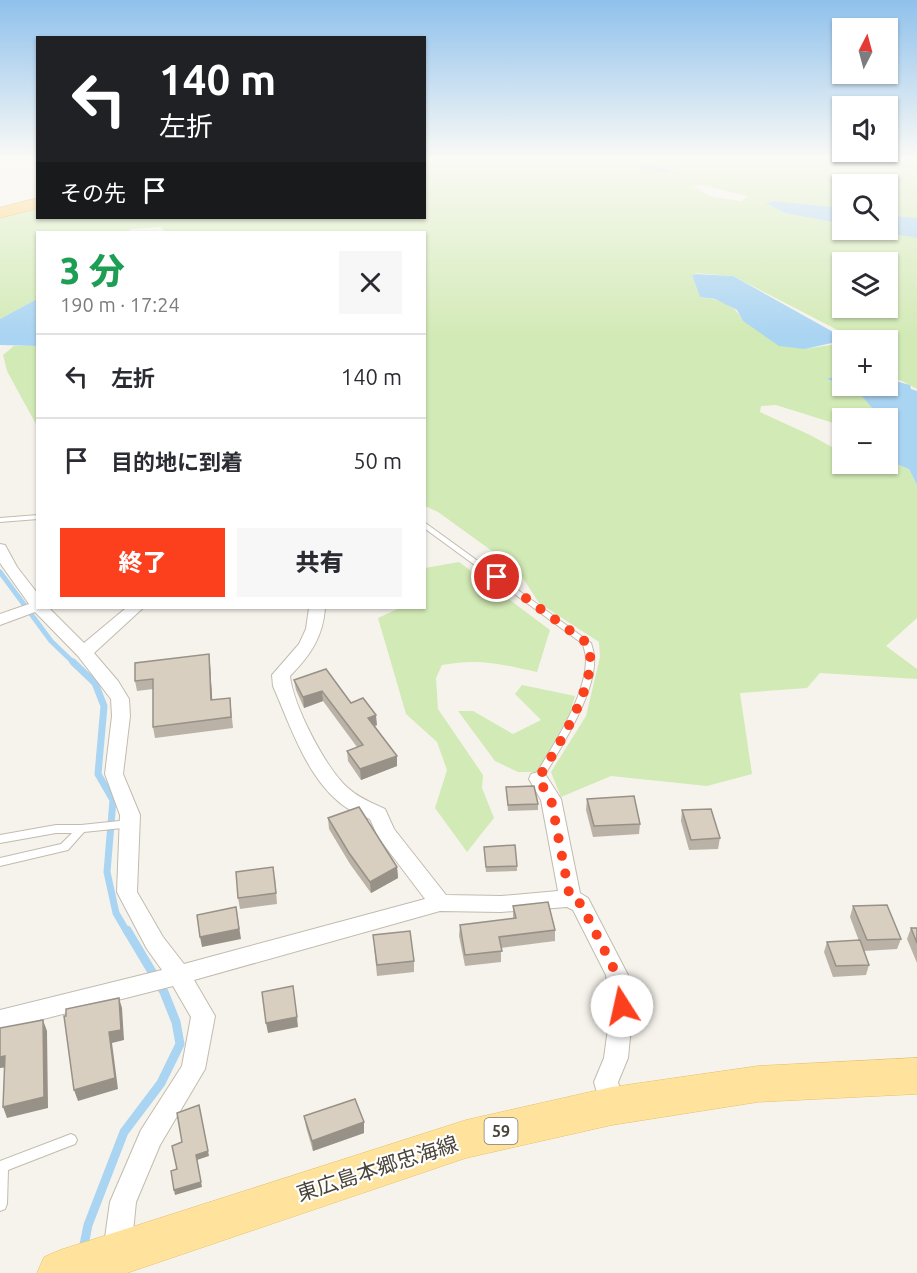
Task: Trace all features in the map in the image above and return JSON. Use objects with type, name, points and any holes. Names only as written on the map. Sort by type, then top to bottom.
[{"type":"main road","name":"東広島本郷忠海線","points":[[87,1264],[466,1138],[612,1106],[758,1084],[917,1076]]},
{"type":"street","points":[[0,548],[33,608],[84,652],[112,685],[120,699],[121,716],[114,774],[130,815],[126,824],[127,892],[155,943],[163,979],[203,1016],[193,1069],[150,1138],[123,1202],[87,1264]]},
{"type":"street","points":[[0,620],[33,608]]},
{"type":"street","points":[[84,652],[134,609]]},
{"type":"street","points":[[317,609],[316,624],[308,648],[282,675],[282,686],[309,747],[332,782],[351,802],[378,814],[386,832],[440,903]]},
{"type":"street","points":[[538,779],[551,799],[570,898]]},
{"type":"street","points":[[0,1020],[163,979],[440,903],[501,904],[570,898],[581,904],[617,975],[622,1006],[616,1058],[606,1082],[612,1106]]},
{"type":"lane","points":[[0,520],[36,517]]},
{"type":"lane","points":[[426,525],[587,643],[592,654],[576,713],[538,779]]},
{"type":"lane","points":[[0,839],[56,829],[126,824]]},
{"type":"lane","points":[[0,862],[64,847],[81,829]]},
{"type":"lane","points":[[0,1204],[2,1166],[71,1140]]},
{"type":"green space","points":[[0,218],[814,218],[832,222],[832,240],[898,240],[898,235],[917,238],[917,389],[898,380],[898,330],[837,330],[733,276],[695,273],[692,277],[700,297],[731,306],[743,321],[805,349],[832,345],[832,378],[828,380],[832,382],[832,396],[863,396],[873,408],[832,408],[832,423],[776,405],[761,406],[760,412],[832,447],[832,474],[898,474],[898,465],[909,469],[917,485],[917,618],[886,646],[917,669],[917,679],[820,673],[807,688],[740,693],[752,774],[707,786],[611,776],[561,797],[551,772],[586,716],[600,657],[599,642],[539,603],[517,569],[438,512],[426,506],[426,231],[165,231],[160,227],[130,229],[129,231],[36,231],[36,300],[0,319]]},
{"type":"green space","points":[[14,346],[36,346],[36,424],[7,371],[3,355]]},
{"type":"green space","points":[[459,562],[550,630],[537,672],[501,664],[468,662],[442,665],[436,678],[438,709],[483,775],[482,788],[494,818],[467,852],[435,808],[447,770],[437,742],[406,714],[378,618],[398,609],[426,609],[426,568]]},
{"type":"green space","points":[[522,685],[575,696],[570,713],[537,772],[518,772],[495,761],[458,711],[473,711],[513,734],[541,720],[515,694]]},
{"type":"water","points":[[814,218],[832,218],[832,222]]},
{"type":"water","points":[[898,218],[917,218],[917,238],[898,235]]},
{"type":"water","points":[[696,274],[733,276],[832,331],[832,343],[805,349],[779,346],[743,321],[737,310],[715,299],[700,297],[692,276]]},
{"type":"water","points":[[36,300],[36,346],[0,345],[0,319]]},
{"type":"water","points":[[898,382],[910,385],[911,389],[917,391],[917,485],[909,469],[898,465],[898,408],[872,408],[862,396],[898,396]]},
{"type":"building","points":[[209,654],[211,700],[230,698],[231,717],[153,727],[153,679],[135,681],[135,663]]},
{"type":"building","points":[[326,669],[351,703],[363,698],[376,715],[368,718],[397,756],[360,769],[347,751],[363,745],[322,691],[303,697],[294,680]]},
{"type":"building","points":[[534,786],[538,804],[508,805],[506,787]]},
{"type":"building","points":[[634,796],[640,824],[594,826],[587,799]]},
{"type":"building","points":[[359,807],[397,867],[370,882],[328,818]]},
{"type":"building","points":[[711,809],[720,838],[691,840],[682,810]]},
{"type":"building","points":[[515,845],[517,866],[486,867],[484,847]]},
{"type":"building","points":[[273,867],[276,893],[238,898],[236,872]]},
{"type":"building","points":[[548,902],[555,930],[499,937],[502,951],[465,955],[460,925],[516,918],[513,906]]},
{"type":"building","points":[[887,905],[901,939],[867,940],[853,906]]},
{"type":"building","points":[[236,907],[239,929],[200,937],[197,915]]},
{"type":"building","points":[[911,928],[917,928],[917,943]]},
{"type":"building","points":[[410,931],[414,961],[377,965],[373,935]]},
{"type":"building","points":[[860,940],[869,965],[836,966],[827,942]]},
{"type":"building","points":[[293,986],[297,1017],[266,1023],[262,992]]},
{"type":"building","points":[[119,998],[121,1030],[109,1032],[115,1078],[74,1090],[64,1016],[66,1016],[66,1009]]},
{"type":"building","points":[[43,1020],[44,1097],[3,1107],[5,1056],[0,1057],[0,1028]]},
{"type":"building","points":[[355,1099],[364,1122],[312,1141],[304,1116]]},
{"type":"building","points":[[199,1105],[208,1151],[196,1155],[201,1182],[174,1190],[171,1171],[177,1169],[172,1146],[182,1142],[177,1113]]},
{"type":"waterway","points":[[0,572],[51,641],[75,664]]},
{"type":"waterway","points":[[73,662],[95,683],[104,706],[98,774],[113,800],[107,872],[116,913],[127,932]]},
{"type":"waterway","points":[[83,1250],[88,1225],[124,1132],[161,1083],[180,1044],[176,1022],[164,992],[127,930]]},
{"type":"route","points":[[497,577],[587,643],[592,654],[576,713],[538,779],[551,799],[570,898],[581,904],[617,975],[622,1006]]}]
